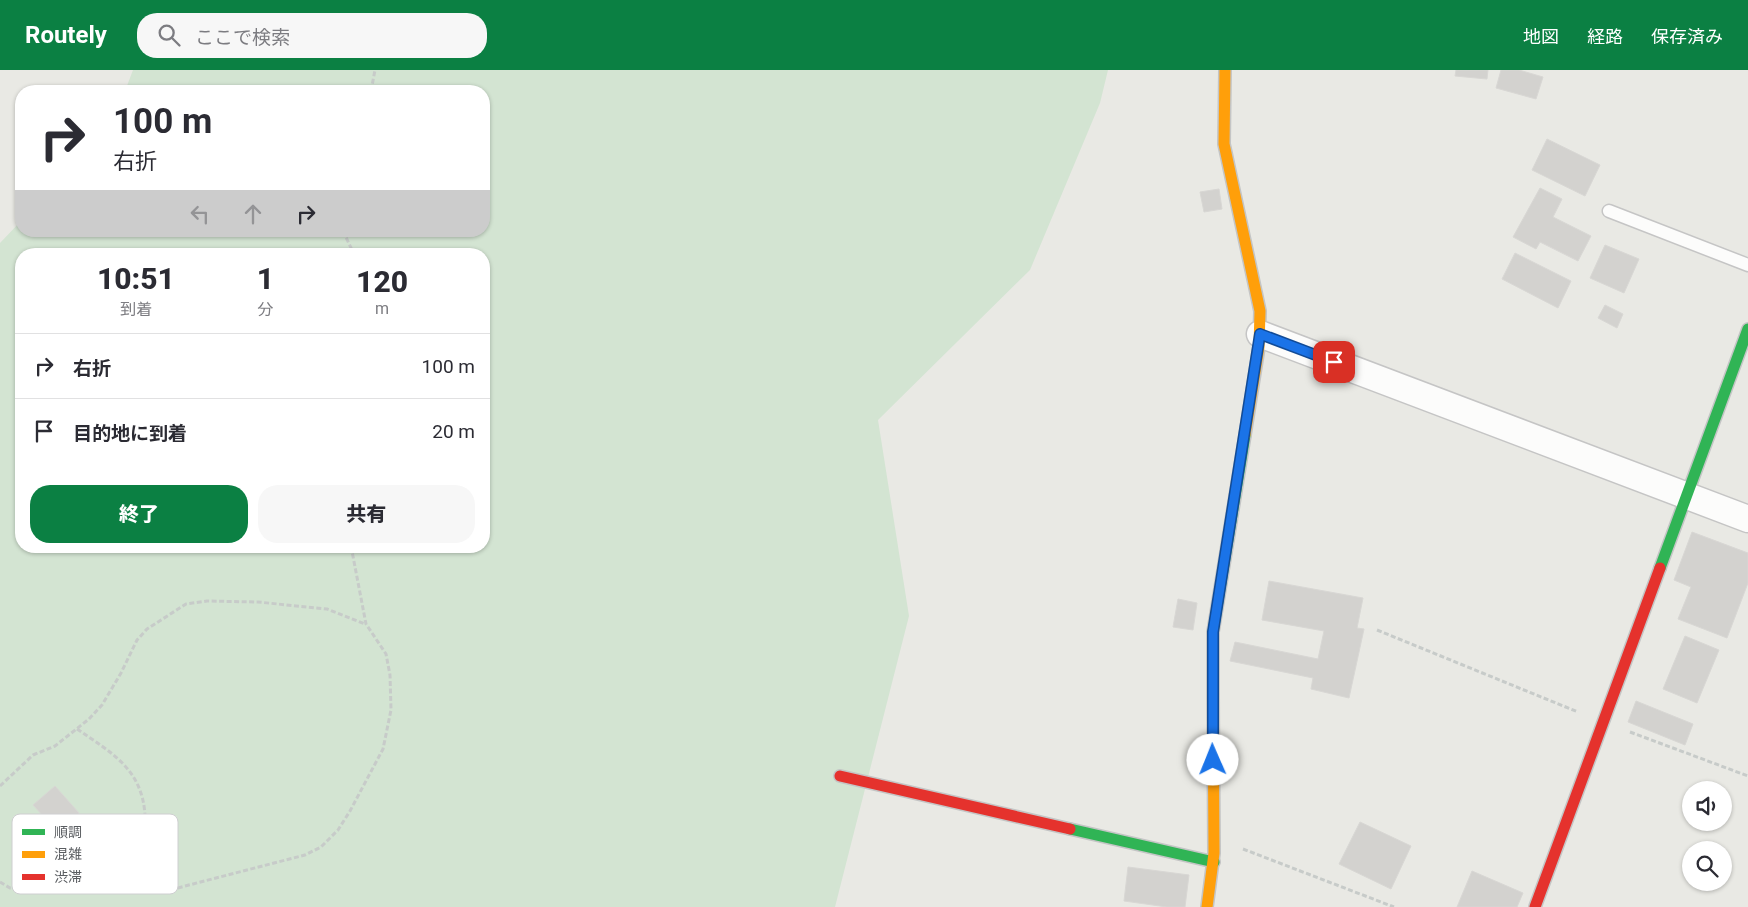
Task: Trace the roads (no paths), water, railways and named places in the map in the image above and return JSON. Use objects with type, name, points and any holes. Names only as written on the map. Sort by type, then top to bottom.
[{"type":"street","points":[[1208,907],[1214,862],[1213,632],[1260,334],[1260,312],[1224,144],[1225,70]]},
{"type":"street","points":[[1535,907],[1748,329]]},
{"type":"street","points":[[1260,334],[1748,519]]},
{"type":"street","points":[[840,776],[1214,862]]},
{"type":"lane","points":[[1609,211],[1748,265]]}]
